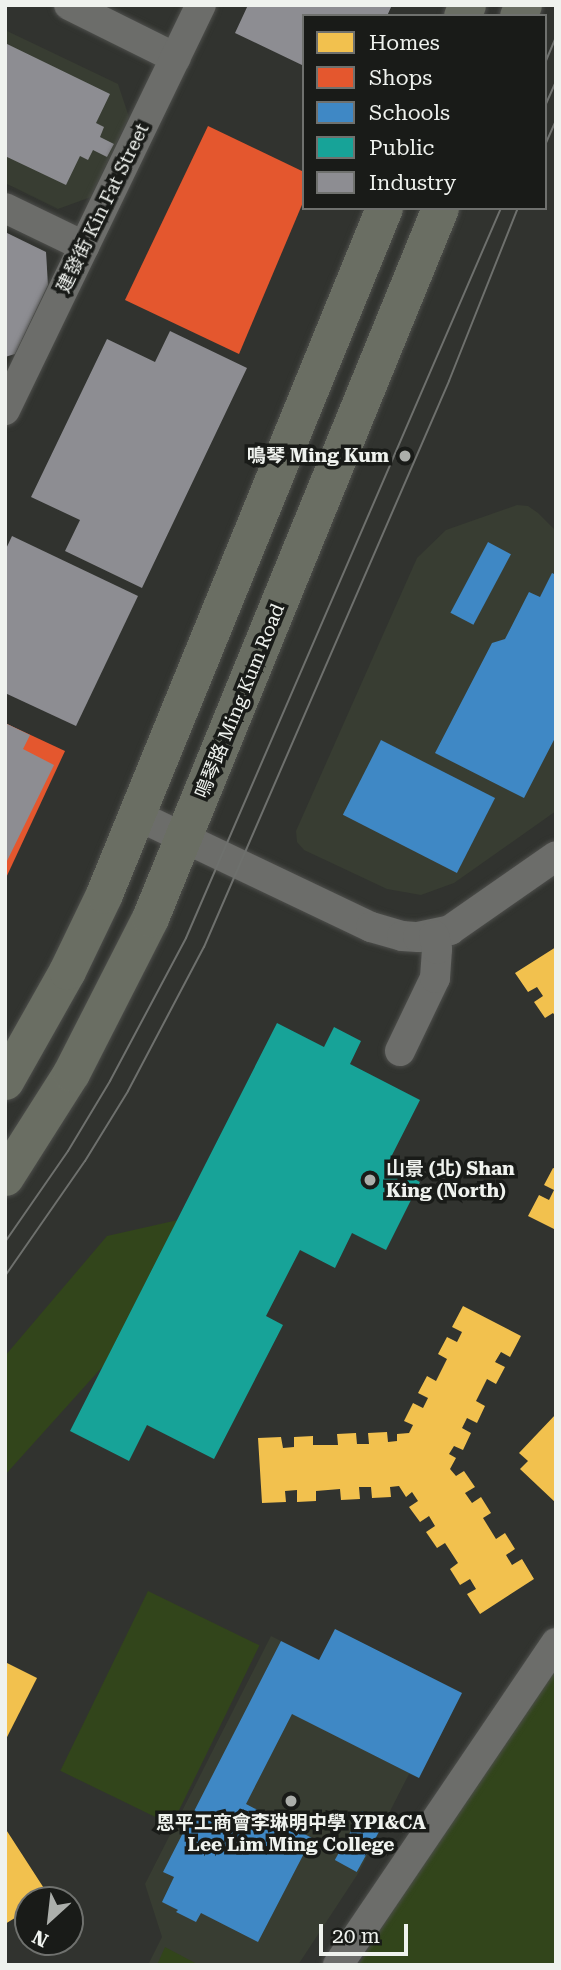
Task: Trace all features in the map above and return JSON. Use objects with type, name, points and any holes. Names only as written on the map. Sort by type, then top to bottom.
[{"type":"main road","points":[[5,1081],[67,971],[138,816],[383,210]]},
{"type":"main road","name":"鳴琴路 Ming Kum Road","points":[[5,1177],[71,1073],[112,996],[185,838],[439,210]]},
{"type":"street","points":[[69,5],[176,58]]},
{"type":"street","name":"建發街 Kin Fat Street","points":[[5,410],[201,5]]},
{"type":"street","points":[[5,208],[84,246]]},
{"type":"street","points":[[138,816],[386,933],[418,937],[434,935],[464,922],[556,856]]},
{"type":"street","points":[[400,1051],[435,978],[437,949],[434,935]]},
{"type":"street","points":[[338,1965],[556,1643]]},
{"type":"shaded area","points":[[5,30],[118,84],[129,117],[91,197],[58,209],[5,183]]},
{"type":"shaded area","points":[[517,505],[528,506],[556,531],[556,811],[454,883],[421,895],[387,889],[304,850],[297,842],[296,831],[417,558],[446,530]]},
{"type":"shaded area","name":"恩平工商會李琳明中學 YPI&CA Lee Lim Ming College","points":[[335,1629],[462,1693],[419,1778],[409,1774],[359,1872],[298,1965],[148,1965],[162,1937],[145,1884],[271,1636],[319,1660]]},
{"type":"green space","points":[[178,1220],[104,1365],[5,1475],[5,1356],[107,1236]]},
{"type":"green space","points":[[148,1591],[259,1645],[172,1825],[60,1771]]},
{"type":"green space","points":[[556,1667],[556,1965],[358,1965],[430,1852]]},
{"type":"green space","points":[[165,1947],[199,1965],[157,1965]]},
{"type":"building: Homes","points":[[556,947],[556,1017],[553,1013],[545,1018],[534,1002],[543,996],[537,987],[528,992],[515,973]]},
{"type":"building: Homes","points":[[553,1168],[556,1169],[556,1230],[528,1216],[539,1195],[549,1200],[554,1190],[544,1185]]},
{"type":"building: Homes","points":[[463,1306],[521,1336],[510,1357],[501,1352],[495,1362],[505,1367],[496,1384],[487,1379],[476,1401],[485,1406],[477,1423],[467,1418],[462,1428],[471,1433],[463,1450],[454,1446],[449,1454],[456,1458],[450,1469],[456,1476],[464,1471],[475,1487],[465,1493],[472,1503],[481,1497],[491,1513],[483,1518],[496,1539],[505,1533],[515,1549],[506,1555],[512,1565],[522,1559],[534,1579],[480,1614],[467,1594],[476,1589],[470,1579],[460,1585],[450,1569],[458,1563],[445,1543],[437,1548],[426,1532],[435,1526],[429,1516],[420,1522],[409,1507],[418,1501],[412,1492],[406,1497],[399,1486],[390,1487],[391,1497],[372,1498],[371,1487],[359,1487],[360,1499],[341,1500],[340,1489],[316,1491],[316,1501],[297,1502],[297,1490],[285,1491],[286,1502],[262,1503],[258,1438],[281,1437],[283,1448],[294,1447],[294,1437],[313,1436],[313,1445],[338,1445],[337,1434],[356,1433],[357,1444],[369,1444],[368,1433],[387,1432],[388,1442],[397,1441],[397,1434],[409,1433],[413,1425],[404,1421],[413,1403],[423,1408],[428,1398],[418,1393],[427,1376],[436,1381],[447,1359],[438,1354],[447,1337],[457,1342],[462,1332],[452,1327]]},
{"type":"building: Homes","points":[[556,1414],[556,1503],[520,1469],[528,1461],[519,1453]]},
{"type":"building: Homes","points":[[5,1662],[37,1678],[5,1741]]},
{"type":"building: Homes","points":[[5,1828],[43,1886],[14,1886],[14,1919],[5,1924]]},
{"type":"building: Shops","points":[[208,126],[302,171],[302,205],[239,354],[125,300]]},
{"type":"building: Shops","points":[[5,723],[65,751],[5,880]]},
{"type":"building: Schools","points":[[488,542],[511,554],[473,625],[450,613]]},
{"type":"building: Schools","points":[[552,573],[556,575],[556,736],[524,798],[435,753],[492,643],[505,639],[529,592],[540,597]]},
{"type":"building: Schools","points":[[381,740],[495,798],[457,873],[343,815]]},
{"type":"building: Schools","points":[[335,1629],[462,1693],[419,1778],[292,1714],[246,1804],[312,1838],[258,1942],[201,1913],[196,1922],[176,1912],[178,1910],[162,1902],[174,1877],[163,1872],[281,1641],[319,1660]]},
{"type":"building: Schools","points":[[362,1811],[384,1823],[357,1872],[335,1860]]},
{"type":"building: Public","points":[[277,1023],[324,1047],[334,1027],[361,1041],[350,1064],[420,1100],[387,1165],[420,1182],[386,1250],[352,1233],[335,1268],[300,1250],[266,1316],[283,1325],[214,1459],[147,1425],[129,1461],[70,1431]]},
{"type":"building: Industry","points":[[248,5],[392,5],[388,14],[302,14],[302,65],[235,33]]},
{"type":"building: Industry","points":[[5,43],[110,94],[96,123],[104,127],[100,137],[114,144],[107,157],[93,150],[88,160],[80,156],[66,185],[5,156]]},
{"type":"building: Industry","points":[[5,232],[46,252],[48,285],[15,354],[5,357]]},
{"type":"building: Industry","points":[[170,331],[247,368],[142,588],[65,551],[80,520],[31,497],[107,339],[155,362]]},
{"type":"building: Industry","points":[[12,536],[138,596],[76,726],[5,693],[5,551]]},
{"type":"building: Industry","points":[[5,723],[30,735],[23,749],[54,765],[5,865]]},
{"type":"tram line","points":[[547,58],[556,37]]},
{"type":"tram line","points":[[547,101],[556,81]]},
{"type":"tram line","points":[[547,140],[556,120]]},
{"type":"tram line","points":[[5,1242],[68,1151],[110,1081],[186,938],[500,210]]},
{"type":"tram line","points":[[5,1276],[85,1161],[128,1091],[204,947],[449,381],[517,210]]},
{"type":"place","name":"鳴琴 Ming Kum","points":[[405,456]]},
{"type":"place","name":"山景 (北) Shan King (North)","points":[[370,1180]]},
{"type":"place","name":"恩平工商會李琳明中學 YPI&CA Lee Lim Ming College","points":[[291,1801]]}]
